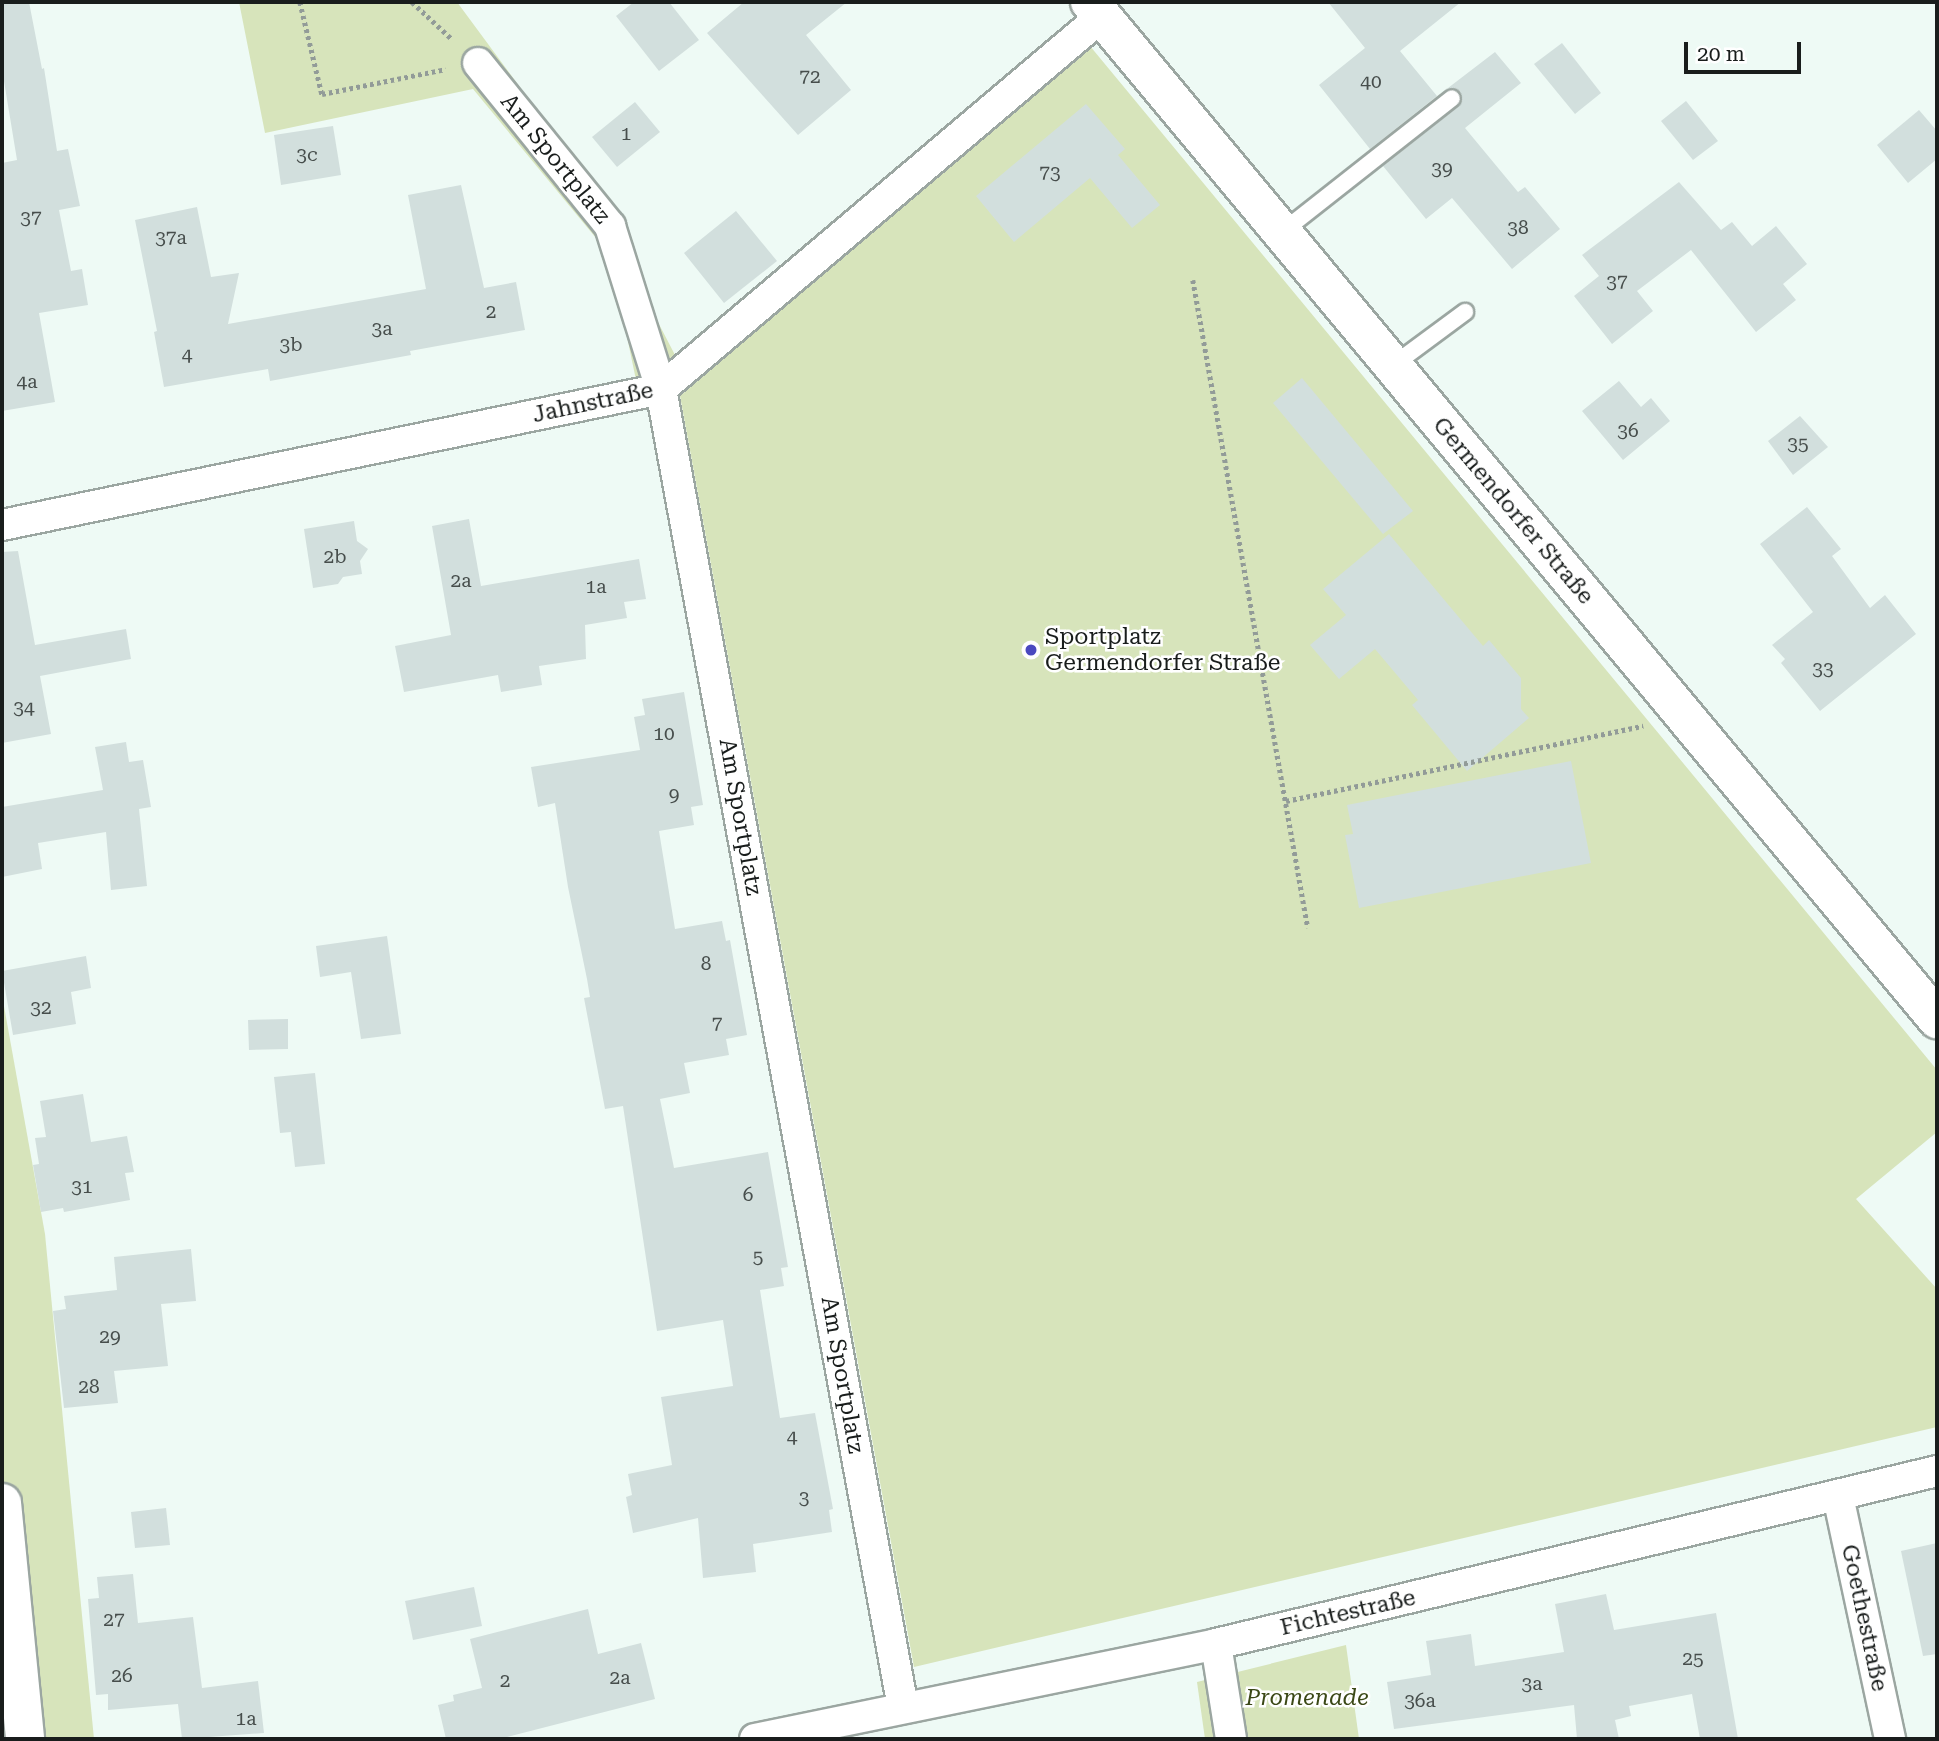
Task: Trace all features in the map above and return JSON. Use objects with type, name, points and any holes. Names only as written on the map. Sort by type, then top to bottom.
[{"type":"main road","name":"Germendorfer Straße","points":[[1096,9],[1937,1019]]},
{"type":"main road","points":[[2,1503],[25,1739]]},
{"type":"street","name":"Jahnstraße","points":[[2,525],[662,389],[1096,9]]},
{"type":"street","name":"Am Sportplatz","points":[[478,63],[610,226],[662,389],[904,1709]]},
{"type":"street","name":"Fichtestraße","points":[[755,1739],[1216,1644],[1937,1471]]},
{"type":"street","name":"Goethestraße","points":[[1838,1496],[1890,1739]]},
{"type":"street","points":[[1216,1644],[1231,1739]]},
{"type":"lane","points":[[1280,233],[1452,98]]},
{"type":"lane","points":[[1392,366],[1465,312]]},
{"type":"path","points":[[300,2],[322,94],[478,63]]},
{"type":"path","points":[[412,2],[478,63]]},
{"type":"path","points":[[1193,280],[1308,928]]},
{"type":"path","points":[[1285,801],[1685,717]]},
{"type":"green space","points":[[239,2],[457,2],[632,239],[648,303],[675,355],[636,380],[610,255],[473,89],[265,133]]},
{"type":"green space","points":[[1090,46],[1937,1070],[1937,1132],[1856,1199],[1937,1289],[1937,1427],[914,1667],[680,396]]},
{"type":"green space","points":[[2,995],[45,1234],[94,1739],[2,1739]]},
{"type":"green space","name":"Promenade","points":[[1346,1645],[1359,1739],[1205,1739],[1197,1682]]},
{"type":"building","points":[[2,2],[29,2],[42,69],[44,68],[57,151],[68,149],[80,206],[59,210],[71,271],[82,269],[88,305],[39,313],[55,402],[2,411],[2,163],[17,160],[2,69]]},
{"type":"building","points":[[634,2],[669,2],[699,40],[659,71],[616,16]]},
{"type":"building","points":[[744,2],[847,2],[806,35],[851,90],[798,135],[707,33]]},
{"type":"building","points":[[1328,2],[1461,2],[1400,51],[1437,96],[1370,149],[1319,85],[1365,48]]},
{"type":"building","points":[[1562,43],[1601,93],[1575,114],[1534,64]]},
{"type":"building","points":[[1495,52],[1521,83],[1465,128],[1518,192],[1525,187],[1560,229],[1512,269],[1452,198],[1426,219],[1383,166],[1459,106],[1462,101],[1461,92],[1448,88]]},
{"type":"building","points":[[1686,101],[1718,141],[1693,160],[1661,121]]},
{"type":"building","points":[[635,102],[660,132],[617,167],[592,137]]},
{"type":"building","points":[[1086,104],[1125,149],[1118,155],[1160,205],[1132,228],[1090,178],[1014,242],[976,196]]},
{"type":"building","points":[[1919,110],[1937,131],[1937,159],[1908,183],[1877,145]]},
{"type":"building","points":[[333,126],[341,175],[281,185],[274,135]]},
{"type":"building","points":[[1679,182],[1721,230],[1732,222],[1752,246],[1776,226],[1807,264],[1783,284],[1796,300],[1756,332],[1691,250],[1637,291],[1653,311],[1612,344],[1574,296],[1599,276],[1582,255]]},
{"type":"building","points":[[461,185],[484,288],[516,282],[525,330],[410,351],[411,355],[270,381],[268,369],[164,387],[154,332],[157,331],[135,220],[197,207],[211,277],[239,273],[228,324],[426,289],[408,195]]},
{"type":"building","points":[[736,211],[777,261],[724,303],[684,253]]},
{"type":"building","points":[[1302,378],[1413,511],[1383,534],[1273,403]]},
{"type":"building","points":[[1619,381],[1641,407],[1651,398],[1670,421],[1623,460],[1582,411]]},
{"type":"building","points":[[1800,416],[1828,447],[1793,475],[1768,441]]},
{"type":"building","points":[[1807,507],[1841,549],[1832,556],[1870,608],[1885,595],[1916,634],[1820,711],[1781,663],[1785,659],[1772,645],[1813,612],[1760,544]]},
{"type":"building","points":[[469,519],[481,586],[639,559],[646,599],[624,602],[627,618],[585,625],[586,659],[539,666],[542,685],[501,692],[498,675],[404,692],[395,646],[451,635],[432,526]]},
{"type":"building","points":[[354,521],[357,541],[368,549],[360,561],[362,574],[343,577],[338,584],[313,588],[304,529]]},
{"type":"building","points":[[1389,534],[1483,646],[1489,640],[1521,678],[1521,709],[1529,718],[1467,771],[1412,705],[1418,700],[1375,649],[1339,679],[1310,645],[1346,615],[1323,589]]},
{"type":"building","points":[[18,551],[35,645],[126,629],[131,659],[40,676],[51,734],[2,743],[2,552]]},
{"type":"building","points":[[684,692],[703,805],[691,807],[694,825],[659,831],[675,929],[722,921],[726,941],[730,940],[747,1035],[726,1039],[729,1055],[684,1063],[690,1093],[660,1099],[674,1168],[768,1152],[788,1267],[781,1268],[784,1286],[760,1290],[780,1418],[815,1413],[833,1509],[829,1510],[832,1532],[753,1544],[756,1572],[703,1578],[698,1518],[633,1533],[626,1497],[632,1495],[628,1474],[672,1465],[661,1397],[733,1386],[723,1320],[657,1331],[623,1106],[605,1109],[584,998],[590,997],[568,887],[555,803],[538,807],[531,767],[640,750],[634,717],[645,715],[642,699]]},
{"type":"building","points":[[126,742],[129,762],[143,760],[151,807],[139,809],[147,886],[111,890],[106,832],[38,843],[42,869],[2,877],[2,807],[103,790],[95,747]]},
{"type":"building","points":[[1571,761],[1591,863],[1359,908],[1345,835],[1353,834],[1347,805]]},
{"type":"building","points":[[387,936],[401,1034],[361,1039],[351,972],[320,977],[316,946]]},
{"type":"building","points":[[86,956],[91,988],[71,992],[76,1024],[13,1035],[2,971]]},
{"type":"building","points":[[288,1019],[288,1049],[249,1050],[248,1020]]},
{"type":"building","points":[[315,1073],[325,1164],[295,1167],[291,1132],[280,1133],[274,1077]]},
{"type":"building","points":[[83,1094],[91,1142],[127,1136],[134,1172],[125,1173],[130,1200],[64,1212],[63,1208],[41,1212],[33,1165],[39,1164],[35,1138],[46,1137],[40,1101]]},
{"type":"building","points":[[191,1249],[196,1301],[161,1304],[168,1366],[114,1371],[118,1403],[64,1408],[53,1311],[66,1309],[64,1296],[117,1290],[114,1257]]},
{"type":"building","points":[[166,1508],[170,1545],[135,1548],[131,1512]]},
{"type":"building","points":[[1937,1543],[1937,1654],[1923,1656],[1901,1551]]},
{"type":"building","points":[[133,1574],[138,1623],[193,1617],[202,1688],[258,1681],[264,1733],[182,1739],[178,1704],[108,1710],[108,1694],[96,1695],[88,1599],[99,1598],[97,1577]]},
{"type":"building","points":[[474,1587],[482,1626],[413,1640],[405,1601]]},
{"type":"building","points":[[1606,1594],[1614,1630],[1716,1613],[1738,1739],[1700,1739],[1692,1694],[1629,1706],[1631,1716],[1615,1720],[1619,1739],[1577,1739],[1574,1705],[1394,1729],[1387,1682],[1431,1675],[1426,1641],[1471,1634],[1475,1666],[1564,1652],[1555,1604]]},
{"type":"building","points":[[588,1609],[598,1654],[641,1643],[655,1699],[499,1739],[446,1739],[438,1705],[454,1701],[453,1695],[482,1688],[470,1639]]},
{"type":"place","name":"Sportplatz Germendorfer Straße","points":[[1031,650]]}]
